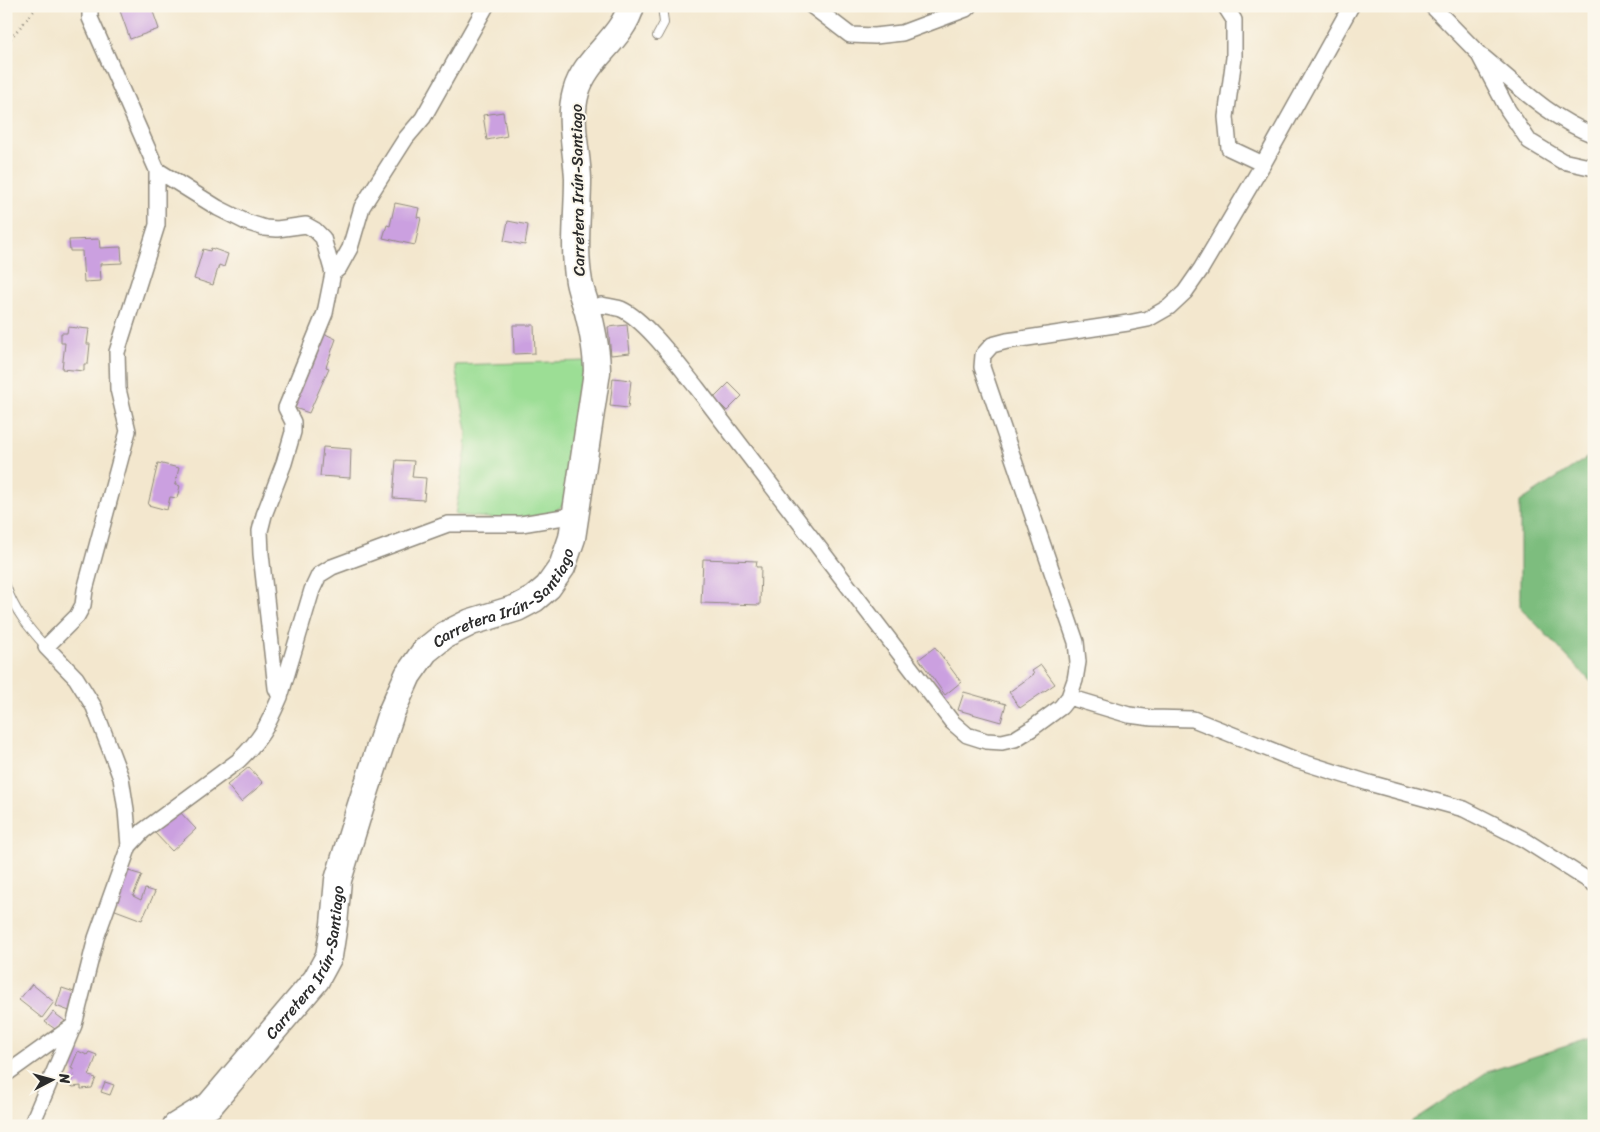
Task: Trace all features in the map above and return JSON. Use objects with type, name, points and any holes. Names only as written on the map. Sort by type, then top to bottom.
[{"type":"highway","name":"Carretera Irún-Santiago","points":[[176,1126],[210,1105],[316,980],[329,956],[338,880],[391,713],[408,675],[425,651],[445,635],[471,622],[516,608],[534,598],[548,586],[562,567],[572,538],[597,372],[597,350],[579,284],[575,257],[578,178],[574,144],[573,104],[576,90],[582,77],[591,63],[611,41],[630,12],[631,6]]},
{"type":"street","points":[[90,6],[90,18],[158,170],[158,225],[117,352],[118,389],[128,432],[85,590],[83,606],[77,616],[46,648],[76,678],[94,706],[121,778],[129,846]]},
{"type":"street","points":[[333,273],[339,268],[350,248],[362,207],[406,138],[423,118],[486,6]]},
{"type":"street","points":[[812,6],[850,35],[875,36],[902,33],[966,9],[969,6]]},
{"type":"street","points":[[1225,6],[1234,20],[1234,58],[1226,117],[1229,148],[1263,164]]},
{"type":"street","points":[[588,312],[601,305],[621,309],[640,322],[662,346],[952,722],[967,735],[986,741],[1002,742],[1015,739],[1061,707],[1069,697],[1075,680],[1078,662],[1076,642],[982,367],[983,355],[992,345],[1007,340],[1128,323],[1148,319],[1169,308],[1185,292],[1201,270],[1263,164],[1351,6]]},
{"type":"street","points":[[1432,6],[1478,53],[1545,109],[1578,129],[1594,135]]},
{"type":"street","points":[[1478,53],[1508,110],[1529,140],[1562,161],[1594,168]]},
{"type":"street","points":[[158,170],[218,208],[246,222],[265,228],[277,229],[306,225],[315,230],[323,238],[333,273],[325,313],[286,408],[293,422],[293,432],[260,531],[276,688],[280,697]]},
{"type":"street","points":[[31,1126],[74,1025],[96,938],[129,846],[142,830],[238,761],[261,737],[280,697],[312,590],[319,575],[332,567],[448,524],[521,524],[576,515]]},
{"type":"street","points":[[1069,697],[1129,715],[1152,718],[1192,719],[1296,760],[1369,783],[1464,809],[1523,839],[1594,884]]},
{"type":"street","points":[[6,1074],[74,1025]]},
{"type":"lane","points":[[657,36],[664,23],[662,6]]},
{"type":"lane","points":[[6,586],[16,611],[46,648]]},
{"type":"path","points":[[6,41],[11,38],[38,6]]},
{"type":"green space","points":[[586,361],[564,504],[554,513],[511,520],[455,515],[466,450],[467,431],[455,365]]},
{"type":"green space","points":[[1594,453],[1594,685],[1520,607],[1520,502]]},
{"type":"green space","points":[[1594,1037],[1594,1126],[1411,1126],[1412,1121],[1487,1072]]},
{"type":"building","points":[[125,6],[151,6],[159,29],[130,39],[119,8]]},
{"type":"building","points":[[503,112],[507,136],[487,140],[483,115]]},
{"type":"building","points":[[395,203],[419,208],[417,217],[421,218],[415,245],[383,238],[387,225],[390,226]]},
{"type":"building","points":[[508,221],[528,225],[525,245],[504,241]]},
{"type":"building","points":[[99,239],[100,248],[121,247],[122,263],[100,264],[101,281],[84,282],[82,251],[70,251],[69,240]]},
{"type":"building","points":[[211,248],[228,254],[224,267],[219,265],[213,285],[194,279],[203,249],[210,251]]},
{"type":"building","points":[[513,325],[534,325],[535,353],[514,354]]},
{"type":"building","points":[[627,325],[630,353],[611,355],[608,327]]},
{"type":"building","points":[[68,327],[89,329],[87,344],[90,344],[88,364],[84,364],[84,371],[62,369],[65,343],[61,343],[61,333],[67,333]]},
{"type":"building","points":[[321,332],[336,339],[326,367],[329,368],[309,413],[292,407]]},
{"type":"building","points":[[613,378],[631,380],[628,408],[610,406]]},
{"type":"building","points":[[729,383],[742,396],[727,411],[714,398]]},
{"type":"building","points":[[323,447],[351,449],[350,478],[320,476]]},
{"type":"building","points":[[396,460],[414,461],[412,477],[426,478],[424,500],[393,498]]},
{"type":"building","points":[[158,463],[179,468],[175,484],[180,486],[177,498],[170,497],[167,510],[148,505]]},
{"type":"building","points":[[703,559],[757,561],[756,567],[761,567],[760,605],[701,603]]},
{"type":"building","points":[[935,647],[961,682],[945,695],[919,659]]},
{"type":"building","points":[[1041,665],[1055,684],[1020,708],[1009,692],[1034,674],[1032,671]]},
{"type":"building","points":[[964,692],[1006,704],[1001,722],[958,710]]},
{"type":"building","points":[[249,767],[263,783],[241,802],[227,785]]},
{"type":"building","points":[[178,810],[196,829],[172,851],[153,831]]},
{"type":"building","points":[[125,870],[142,875],[133,896],[141,900],[145,889],[155,892],[142,920],[110,908]]},
{"type":"building","points":[[32,984],[54,1002],[42,1018],[19,1000]]},
{"type":"building","points":[[62,988],[77,993],[72,1012],[56,1006]]},
{"type":"building","points":[[53,1012],[65,1021],[58,1031],[45,1022]]},
{"type":"building","points":[[78,1051],[87,1055],[89,1052],[97,1055],[89,1076],[96,1078],[92,1088],[81,1089],[81,1086],[73,1087],[70,1085],[74,1076],[73,1069],[71,1068]]},
{"type":"building","points":[[105,1082],[114,1085],[110,1095],[101,1092]]}]
